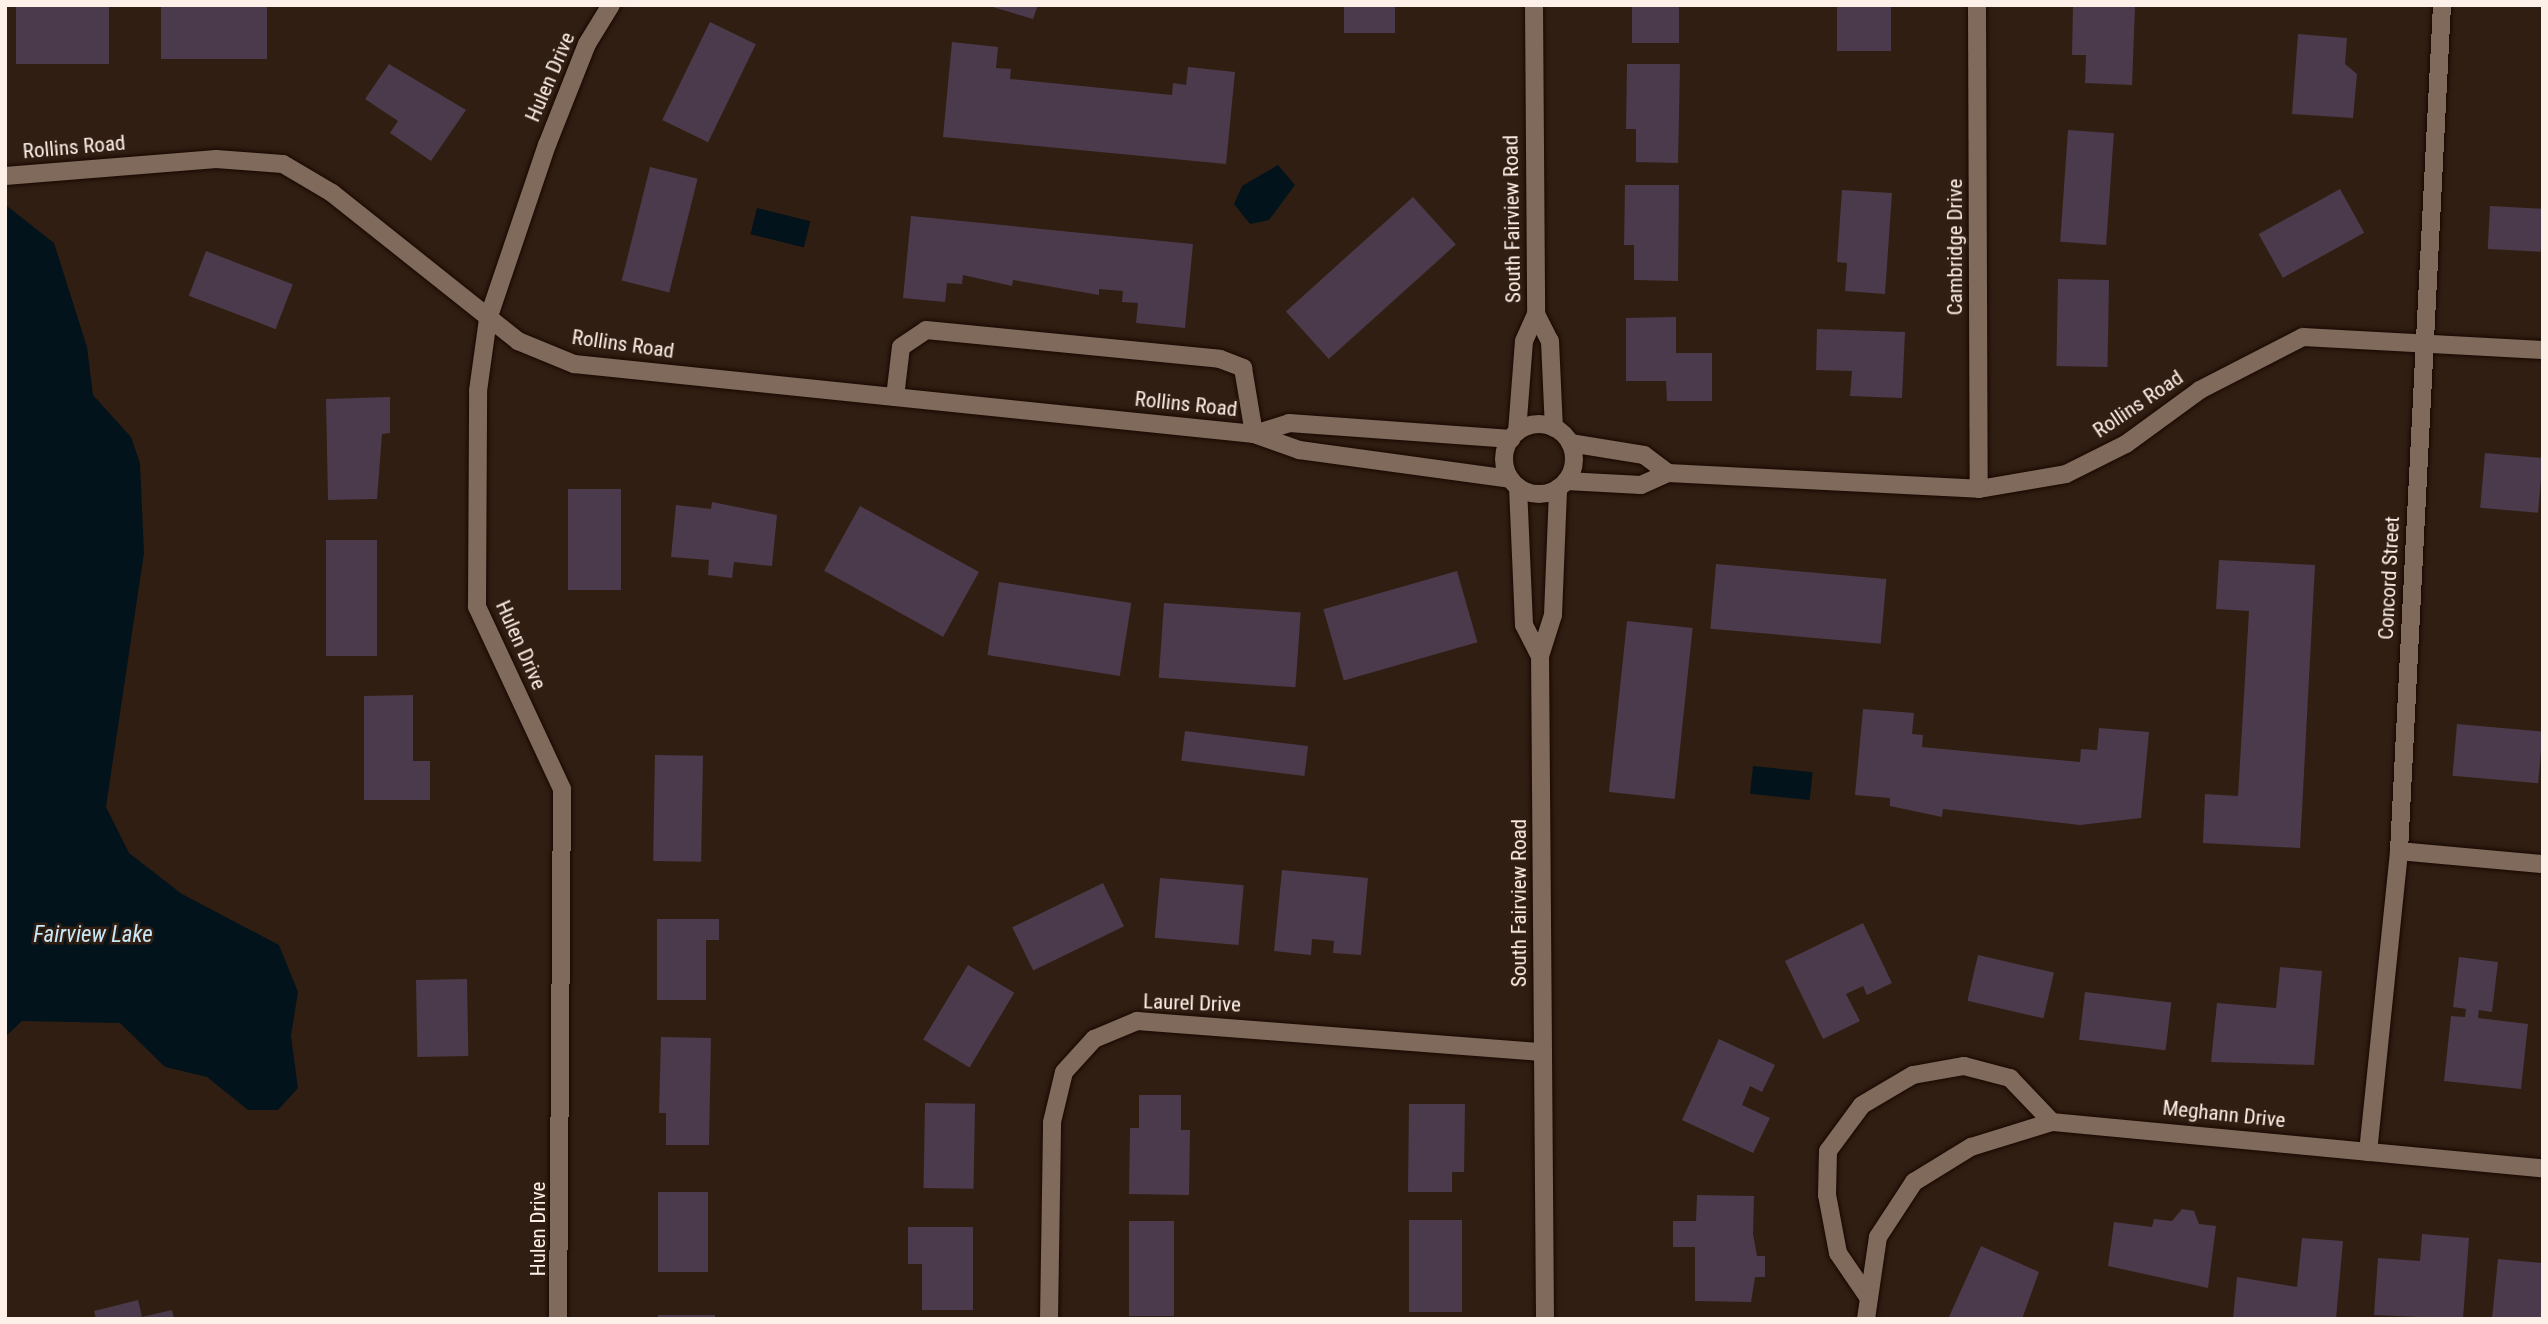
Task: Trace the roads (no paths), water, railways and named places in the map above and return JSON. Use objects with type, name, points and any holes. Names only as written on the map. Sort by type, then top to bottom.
[{"type":"street","name":"Hulen Drive","points":[[558,1319],[562,789],[478,607],[478,391],[488,319],[547,145],[587,44],[611,5]]},
{"type":"street","name":"South Fairview Road","points":[[1534,5],[1536,314],[1550,341],[1555,428]]},
{"type":"street","name":"Cambridge Drive","points":[[1977,5],[1979,489]]},
{"type":"street","name":"Concord Street","points":[[2368,1152],[2399,851],[2442,5]]},
{"type":"street","name":"Rollins Road","points":[[5,176],[216,159],[283,164],[332,193],[518,341],[574,364],[1254,434],[1299,450],[1514,483]]},
{"type":"street","points":[[1536,314],[1524,341],[1514,435],[1504,460],[1514,483],[1524,625],[1540,656]]},
{"type":"street","points":[[895,397],[901,347],[926,330],[1207,357],[1243,368],[1254,434]]},
{"type":"street","name":"Rollins Road","points":[[1562,485],[1641,485],[1668,473],[1979,489],[2066,474],[2126,444],[2200,390],[2303,337],[2423,339],[2543,350]]},
{"type":"street","name":"Rollins Road","points":[[1254,434],[1289,423],[1514,435]]},
{"type":"street","points":[[1514,435],[1535,425],[1555,428],[1570,443],[1574,463],[1562,485],[1537,494],[1514,483]]},
{"type":"street","points":[[1570,443],[1644,455],[1668,473]]},
{"type":"street","name":"South Fairview Road","points":[[1545,1319],[1540,656],[1553,615],[1562,485]]},
{"type":"street","points":[[2399,851],[2543,864]]},
{"type":"street","name":"Laurel Drive","points":[[1049,1319],[1052,1122],[1064,1072],[1094,1039],[1137,1021],[1542,1052]]},
{"type":"street","points":[[1866,1319],[1868,1297],[1838,1253],[1827,1195],[1828,1151],[1861,1105],[1913,1075],[1964,1066],[2010,1078],[2052,1122]]},
{"type":"street","name":"Meghann Drive","points":[[1868,1297],[1878,1237],[1914,1182],[1971,1147],[2052,1122],[2543,1168]]},
{"type":"water","points":[[1278,165],[1295,185],[1269,220],[1250,224],[1234,204],[1242,186]]},
{"type":"water","name":"Fairview Lake","points":[[7,206],[54,243],[87,347],[93,395],[131,437],[140,463],[144,553],[106,807],[129,853],[182,894],[279,945],[298,992],[291,1036],[298,1088],[278,1110],[248,1110],[207,1077],[165,1067],[120,1023],[22,1021],[5,1037]]},
{"type":"water","points":[[757,208],[810,221],[804,248],[750,234]]},
{"type":"water","points":[[1753,766],[1813,772],[1810,800],[1750,794]]}]
